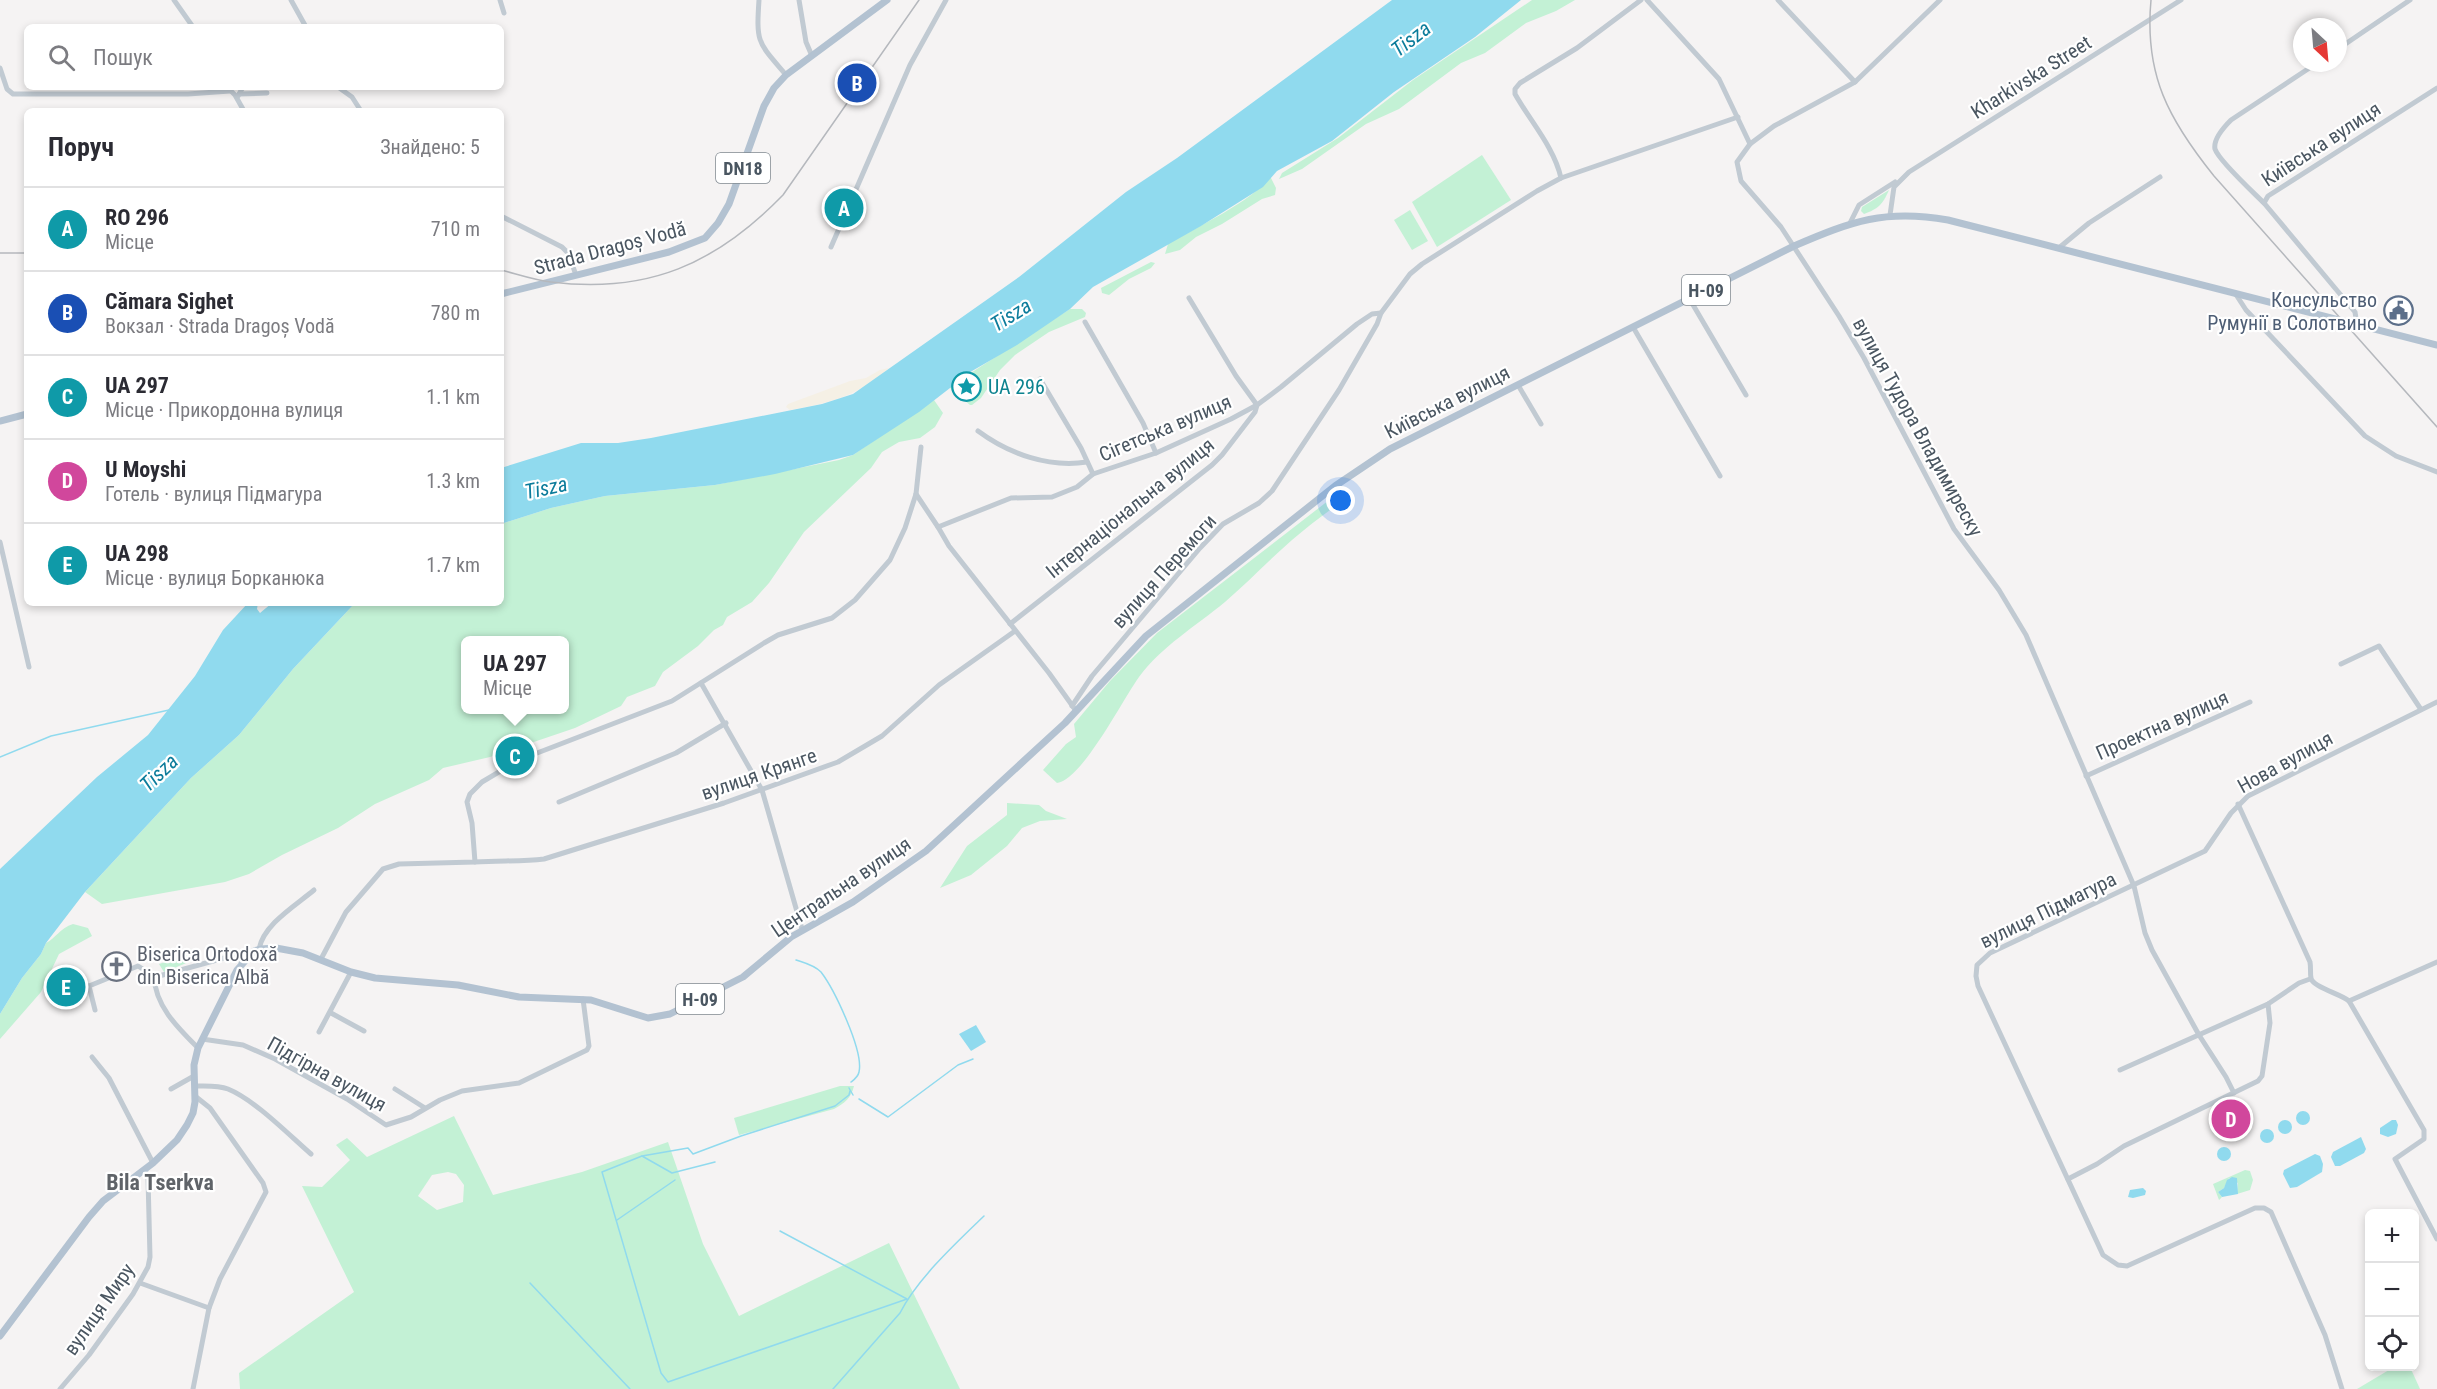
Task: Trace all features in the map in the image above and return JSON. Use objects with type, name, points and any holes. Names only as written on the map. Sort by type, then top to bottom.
[{"type":"main road","name":"Strada Dragoș Vodă","points":[[504,293],[685,247],[712,231],[729,204],[768,97],[786,75],[887,0]]},
{"type":"main road","name":"Київська вулиця","points":[[1074,709],[1146,636],[1335,486],[1390,449],[1794,246],[1850,223],[1890,215]]},
{"type":"main road","name":"Н-09","points":[[1890,215],[1948,220],[2437,345]]},
{"type":"main road","points":[[0,421],[24,415]]},
{"type":"main road","name":"Центральна вулиця","points":[[259,949],[276,948],[321,959],[351,972],[392,980],[458,985],[519,997],[583,999],[648,1018],[670,1014],[743,977],[802,929],[853,902],[926,851],[992,793],[1074,709]]},
{"type":"main road","points":[[0,1336],[89,1216],[177,1140],[193,1113],[194,1076],[198,1048],[214,1013],[243,962],[259,949]]},
{"type":"street","points":[[174,0],[191,24]]},
{"type":"street","points":[[291,0],[304,24]]},
{"type":"street","points":[[500,0],[504,13]]},
{"type":"street","points":[[759,0],[757,35],[766,51],[786,75]]},
{"type":"street","points":[[799,0],[806,42],[812,56]]},
{"type":"street","points":[[831,247],[910,65],[946,0]]},
{"type":"street","points":[[1561,178],[1558,167],[1515,94],[1515,89],[1520,83],[1577,48],[1641,0]]},
{"type":"street","points":[[1647,0],[1719,79],[1750,144],[1774,126],[1855,82],[1940,0]]},
{"type":"street","points":[[1778,0],[1855,82]]},
{"type":"street","name":"Kharkivska Street","points":[[1850,223],[1859,205],[2181,0]]},
{"type":"street","points":[[2347,43],[2410,0]]},
{"type":"street","points":[[0,68],[7,89],[13,94],[188,94],[221,90]]},
{"type":"street","points":[[2264,203],[2226,164],[2215,149],[2216,143],[2221,132],[2231,120],[2303,72]]},
{"type":"street","name":"Київська вулиця","points":[[2357,325],[2355,312],[2264,203],[2268,196],[2437,88]]},
{"type":"street","points":[[230,90],[238,96],[243,108]]},
{"type":"street","points":[[238,96],[241,90]]},
{"type":"street","points":[[343,90],[352,97],[360,108]]},
{"type":"street","points":[[238,96],[267,93]]},
{"type":"street","points":[[1381,312],[1410,274],[1422,264],[1494,216],[1561,178],[1738,117]]},
{"type":"street","name":"вулиця Тудора Владимиреску","points":[[1750,144],[1737,162],[1741,181],[1769,212],[1794,246],[1863,357],[1954,529],[2014,611],[2134,886]]},
{"type":"street","points":[[2060,247],[2089,223],[2160,177]]},
{"type":"street","points":[[1890,215],[1892,194],[1899,180]]},
{"type":"street","points":[[504,218],[562,247],[568,253],[576,275]]},
{"type":"street","points":[[2235,293],[2246,310],[2365,436],[2396,456],[2437,472]]},
{"type":"street","points":[[1189,298],[1236,376],[1257,405]]},
{"type":"street","points":[[1689,298],[1746,395]]},
{"type":"street","name":"Сігетська вулиця","points":[[938,526],[1011,498],[1052,496],[1077,487],[1093,474],[1156,453],[1231,419],[1257,405],[1357,324],[1372,314],[1381,312]]},
{"type":"street","name":"вулиця Перемоги","points":[[1074,709],[1092,676],[1200,548],[1223,524],[1259,503],[1272,491],[1339,390],[1377,324],[1381,312]]},
{"type":"street","points":[[1085,322],[1143,423],[1156,453]]},
{"type":"street","points":[[1633,327],[1720,476]]},
{"type":"street","points":[[1040,379],[1082,448],[1093,474]]},
{"type":"street","points":[[1518,385],[1540,424]]},
{"type":"street","name":"Інтернаціональна вулиця","points":[[1010,624],[1212,465],[1256,412],[1257,405]]},
{"type":"street","points":[[978,431],[994,443],[1030,458],[1060,463],[1087,462]]},
{"type":"street","points":[[475,862],[472,823],[467,802],[474,788],[519,760],[672,701],[736,659],[778,635],[822,622],[841,612],[890,560],[905,528],[916,495],[921,447]]},
{"type":"street","points":[[916,495],[949,546],[1074,709]]},
{"type":"street","points":[[0,542],[29,666]]},
{"type":"street","name":"вулиця Крянге","points":[[321,959],[346,912],[383,869],[399,864],[495,860],[515,862],[544,859],[820,770],[855,754],[897,724],[939,685],[1015,631]]},
{"type":"street","points":[[2341,664],[2379,646],[2420,708]]},
{"type":"street","points":[[701,684],[726,723],[762,790],[802,929]]},
{"type":"street","name":"Проектна вулиця","points":[[2086,776],[2250,702]]},
{"type":"street","name":"Нова вулиця","points":[[2134,886],[2205,851],[2238,804],[2248,796],[2420,708],[2437,702]]},
{"type":"street","points":[[560,802],[676,753],[726,723]]},
{"type":"street","points":[[2238,804],[2276,882],[2310,962],[2310,979],[2314,984],[2343,996],[2349,1001],[2424,1130],[2424,1139],[2395,1159],[2437,1239]]},
{"type":"street","name":"вулиця Підмагура","points":[[2234,1093],[2152,950],[2145,933],[2134,886],[1990,953],[1977,965],[1978,987],[2103,1255],[2118,1265],[2127,1266],[2255,1208],[2264,1208],[2271,1212],[2325,1335],[2342,1389]]},
{"type":"street","points":[[259,949],[269,928],[314,890]]},
{"type":"street","points":[[58,990],[89,986],[138,966],[154,976],[176,973],[224,958],[234,957],[243,962]]},
{"type":"street","points":[[2349,1001],[2437,962]]},
{"type":"street","points":[[319,1032],[351,972]]},
{"type":"street","points":[[154,976],[155,985],[170,1020],[198,1048]]},
{"type":"street","points":[[2120,1070],[2268,1004],[2299,983],[2310,979]]},
{"type":"street","points":[[89,986],[95,1010]]},
{"type":"street","name":"Підгірна вулиця","points":[[202,1039],[243,1045],[275,1059],[346,1099],[386,1125],[411,1117],[462,1091],[519,1083],[587,1050],[589,1046],[583,999]]},
{"type":"street","points":[[2068,1179],[2097,1164],[2124,1146],[2258,1081],[2262,1076],[2270,1023],[2268,1004]]},
{"type":"street","points":[[331,1013],[363,1031]]},
{"type":"street","points":[[92,1057],[109,1078],[153,1163]]},
{"type":"street","points":[[171,1089],[194,1076]]},
{"type":"street","points":[[195,1086],[218,1086],[230,1089],[261,1110],[311,1154]]},
{"type":"street","points":[[395,1089],[425,1108]]},
{"type":"street","points":[[193,1389],[209,1308],[220,1280],[266,1192],[263,1183],[210,1108],[195,1096]]},
{"type":"street","name":"вулиця Миру","points":[[60,1389],[89,1355],[140,1283],[150,1257],[148,1178],[145,1170]]},
{"type":"street","points":[[140,1283],[209,1308]]},
{"type":"green space","points":[[1532,0],[1575,0],[1556,11],[1526,23],[1485,53],[1461,63],[1399,109],[1366,124],[1302,169],[1279,179],[1282,173],[1338,138],[1413,80]]},
{"type":"green space","points":[[1482,155],[1511,200],[1437,247],[1412,202]]},
{"type":"green space","points":[[1270,176],[1276,188],[1275,195],[1262,199],[1196,237],[1180,250],[1165,254],[1168,244],[1238,204]]},
{"type":"green space","points":[[1889,190],[1876,208],[1864,214],[1861,211],[1862,207]]},
{"type":"green space","points":[[1410,210],[1428,241],[1412,250],[1394,220]]},
{"type":"green space","points":[[1151,262],[1155,263],[1151,268],[1129,279],[1109,295],[1102,293],[1101,288]]},
{"type":"green space","points":[[1070,309],[1082,309],[1086,313],[1085,317],[1049,332],[1015,355],[1000,370],[981,398],[972,405],[949,387]]},
{"type":"green space","points":[[934,400],[943,413],[935,427],[920,438],[899,442],[882,452],[871,468],[804,532],[769,583],[752,602],[727,617],[723,625],[663,672],[655,686],[627,697],[621,706],[575,728],[490,757],[443,768],[429,780],[375,804],[338,828],[249,874],[225,882],[102,904],[85,892],[191,778],[239,735],[293,669],[352,606],[504,606],[504,523],[551,508],[605,496],[715,485],[839,460],[853,455]]},
{"type":"green space","points":[[1340,495],[1342,501],[1298,535],[1225,602],[1169,646],[1148,666],[1090,754],[1078,768],[1057,783],[1043,770],[1066,744],[1076,737],[1074,724],[1110,681],[1157,633],[1333,497]]},
{"type":"green space","points":[[1007,803],[1039,805],[1046,811],[1067,819],[1040,821],[1022,828],[1007,846],[971,875],[940,888],[967,846],[1007,815]]},
{"type":"green space","points":[[73,924],[88,928],[92,936],[59,954],[41,992],[0,1039],[0,1014],[22,978],[41,954],[46,943]]},
{"type":"green space","points":[[191,949],[194,960],[164,972],[159,964],[180,957],[180,954]]},
{"type":"green space","points":[[840,1086],[854,1086],[847,1100],[834,1109],[739,1135],[734,1118]]},
{"type":"green space","points":[[454,1116],[493,1195],[582,1172],[668,1142],[703,1244],[739,1316],[889,1243],[960,1389],[240,1389],[239,1373],[354,1292],[302,1186],[322,1187],[350,1160],[336,1145],[347,1138],[367,1157]],"holes":[[[448,1172],[456,1174],[464,1185],[463,1202],[437,1210],[418,1196],[432,1175]]]},
{"type":"green space","points":[[2245,1170],[2250,1171],[2253,1180],[2250,1190],[2237,1194],[2238,1183],[2229,1178],[2224,1188],[2218,1192],[2222,1197],[2219,1200],[2213,1184]]},
{"type":"green space","points":[[2387,1371],[2412,1371],[2420,1389],[2357,1389]]},
{"type":"sand","points":[[889,368],[855,392],[843,397],[790,410],[786,407],[788,404]]},
{"type":"water","name":"Tisza","points":[[1392,0],[1521,0],[1475,37],[1394,92],[1332,141],[1277,171],[1263,187],[1201,226],[1093,287],[1070,309],[1017,345],[972,371],[919,412],[853,455],[775,474],[715,485],[605,496],[551,508],[504,523],[504,467],[581,443],[618,443],[651,438],[822,404],[853,394],[1019,277],[1126,192],[1177,158]]},
{"type":"water","name":"Tisza","points":[[245,606],[258,606],[260,613],[268,606],[352,606],[293,669],[239,735],[191,778],[85,892],[46,943],[0,1014],[0,869],[97,777],[148,735],[195,676],[223,630]]},
{"type":"water","points":[[976,1025],[986,1042],[971,1051],[959,1034]]},
{"type":"water","points":[[2303,1111],[2308,1113],[2310,1118],[2308,1123],[2303,1125],[2298,1123],[2296,1118],[2298,1113]]},
{"type":"water","points":[[2285,1120],[2290,1122],[2292,1127],[2290,1132],[2285,1134],[2280,1132],[2278,1127],[2280,1122]]},
{"type":"water","points":[[2396,1120],[2398,1125],[2396,1134],[2388,1137],[2380,1134],[2380,1128]]},
{"type":"water","points":[[2267,1129],[2272,1131],[2274,1136],[2272,1141],[2267,1143],[2262,1141],[2260,1136],[2262,1131]]},
{"type":"water","points":[[2361,1137],[2366,1149],[2364,1153],[2340,1166],[2335,1166],[2331,1157],[2333,1152]]},
{"type":"water","points":[[2224,1147],[2229,1149],[2231,1154],[2229,1159],[2224,1161],[2219,1159],[2217,1154],[2219,1149]]},
{"type":"water","points":[[2315,1154],[2320,1156],[2323,1164],[2322,1172],[2297,1187],[2290,1188],[2283,1174],[2284,1170]]},
{"type":"water","points":[[2232,1177],[2237,1178],[2238,1194],[2222,1197],[2218,1192]]},
{"type":"water","points":[[2143,1188],[2146,1191],[2145,1195],[2128,1197],[2130,1190]]},
{"type":"waterway","points":[[0,757],[51,736],[169,710]]},
{"type":"waterway","points":[[796,960],[821,972],[840,1006],[853,1036],[859,1062],[859,1074],[851,1082]]},
{"type":"waterway","points":[[859,1099],[888,1117],[958,1065],[973,1059]]},
{"type":"waterway","points":[[849,1088],[853,1095]]},
{"type":"waterway","points":[[715,1162],[672,1173],[642,1156],[688,1148],[693,1154],[835,1106],[849,1095],[850,1091]]},
{"type":"waterway","points":[[642,1156],[602,1172],[661,1373],[668,1382],[907,1299],[780,1231]]},
{"type":"waterway","points":[[617,1220],[675,1180]]},
{"type":"waterway","points":[[833,1389],[900,1313],[927,1274],[984,1216]]},
{"type":"waterway","points":[[530,1283],[630,1389]]},
{"type":"railway","points":[[504,271],[551,282],[586,285],[619,283],[649,278],[678,269],[706,256],[758,219],[783,195],[919,0]]},
{"type":"railway","points":[[2151,0],[2150,27],[2156,74],[2172,115],[2184,135],[2214,176],[2437,427]]},
{"type":"railway","points":[[0,253],[24,253]]},
{"type":"place","name":"Cămara Sighet","points":[[857,83]]},
{"type":"place","name":"RO 296","points":[[844,208]]},
{"type":"place","name":"Консульство Румунії в Солотвино","points":[[2398,311]]},
{"type":"place","name":"UA 296","points":[[967,387]]},
{"type":"place","name":"UA 297","points":[[515,756]]},
{"type":"place","name":"Biserica Ortodoxă din Biserica Albă","points":[[116,966]]},
{"type":"place","name":"UA 298","points":[[66,987]]},
{"type":"place","name":"U Moyshi","points":[[2231,1119]]},
{"type":"district","name":"Bila Tserkva","points":[[160,1182]]}]
